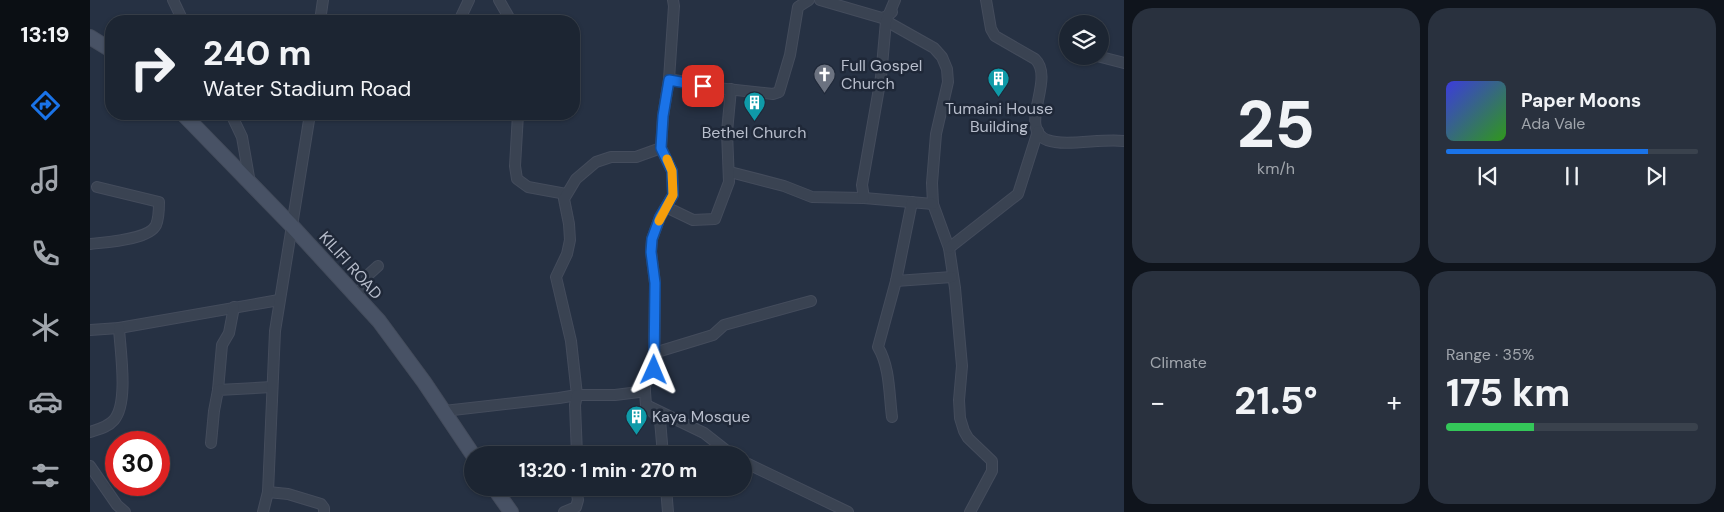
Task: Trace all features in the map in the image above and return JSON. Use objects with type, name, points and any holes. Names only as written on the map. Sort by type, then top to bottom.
[{"type":"street","points":[[172,0],[179,15]]},
{"type":"street","points":[[321,15],[323,0]]},
{"type":"street","points":[[462,15],[469,0]]},
{"type":"street","points":[[499,0],[508,15]]},
{"type":"street","points":[[663,446],[660,420],[646,405],[645,385],[654,370],[655,283],[651,252],[652,239],[660,217],[673,195],[672,171],[661,148],[663,116],[669,80],[673,0]]},
{"type":"street","points":[[669,80],[773,94],[779,92],[790,55],[798,7],[807,0]]},
{"type":"street","points":[[820,0],[887,19],[934,48],[942,57],[947,69],[948,82],[936,134],[932,183],[933,204],[949,248],[962,366],[959,400],[960,418],[968,438],[990,457],[992,465],[992,471],[970,512]]},
{"type":"street","points":[[864,198],[862,185],[881,77],[887,19],[895,0]]},
{"type":"street","points":[[887,19],[899,0]]},
{"type":"street","points":[[949,248],[1018,194],[1038,132],[1035,117],[1042,84],[1042,70],[1039,63],[1034,59],[995,36],[991,29],[986,0]]},
{"type":"street","points":[[90,37],[105,46]]},
{"type":"street","points":[[1109,59],[1124,63]]},
{"type":"street","points":[[666,207],[693,220],[715,219],[730,182],[727,132],[731,89]]},
{"type":"street","name":"KILIFI ROAD","points":[[189,120],[291,225],[384,328],[467,446]]},
{"type":"street","points":[[234,120],[242,137],[250,183]]},
{"type":"street","points":[[263,512],[268,492],[275,331],[309,120]]},
{"type":"street","points":[[518,120],[517,178],[528,187],[566,194]]},
{"type":"street","points":[[1038,132],[1046,140],[1057,142],[1124,141]]},
{"type":"street","points":[[577,446],[576,394],[571,341],[556,277],[569,248],[569,224],[564,199],[581,174],[602,159],[636,157],[661,148]]},
{"type":"street","points":[[730,172],[784,186],[812,197],[864,198],[933,204]]},
{"type":"street","points":[[90,244],[120,240],[149,233],[156,226],[158,218],[159,202],[97,187]]},
{"type":"street","points":[[892,417],[887,369],[878,347],[896,281],[912,202]]},
{"type":"street","points":[[356,296],[365,285],[368,275],[378,266]]},
{"type":"street","points":[[896,281],[952,277]]},
{"type":"street","points":[[90,330],[118,328],[279,300]]},
{"type":"street","points":[[654,353],[713,335],[724,325],[811,302]]},
{"type":"street","points":[[211,444],[222,345],[228,336],[234,307]]},
{"type":"street","points":[[90,432],[107,426],[118,415],[122,384],[118,328]]},
{"type":"street","points":[[444,411],[559,398],[576,394],[615,395],[639,392],[654,370]]},
{"type":"street","points":[[218,390],[272,387]]},
{"type":"street","points":[[646,405],[704,433],[721,446]]},
{"type":"street","points":[[90,466],[117,505],[125,512]]},
{"type":"street","points":[[752,466],[845,512]]},
{"type":"street","points":[[268,492],[288,494],[320,504],[324,508],[324,512]]},
{"type":"street","points":[[499,496],[510,512]]},
{"type":"street","points":[[564,512],[576,507],[577,496]]},
{"type":"street","points":[[667,496],[668,512]]},
{"type":"slow traffic","points":[[659,221],[673,195],[672,171],[667,159]]},
{"type":"place","name":"Full Gospel Church","points":[[825,93]]},
{"type":"place","name":"Tumaini House Building","points":[[999,98]]},
{"type":"place","name":"Bethel Church","points":[[754,122]]},
{"type":"place","name":"Kaya Mosque","points":[[636,435]]},
{"type":"route","points":[[654,370],[655,283],[651,252],[652,239],[660,217],[673,195],[672,171],[661,148],[663,116],[669,80],[703,86]]}]
